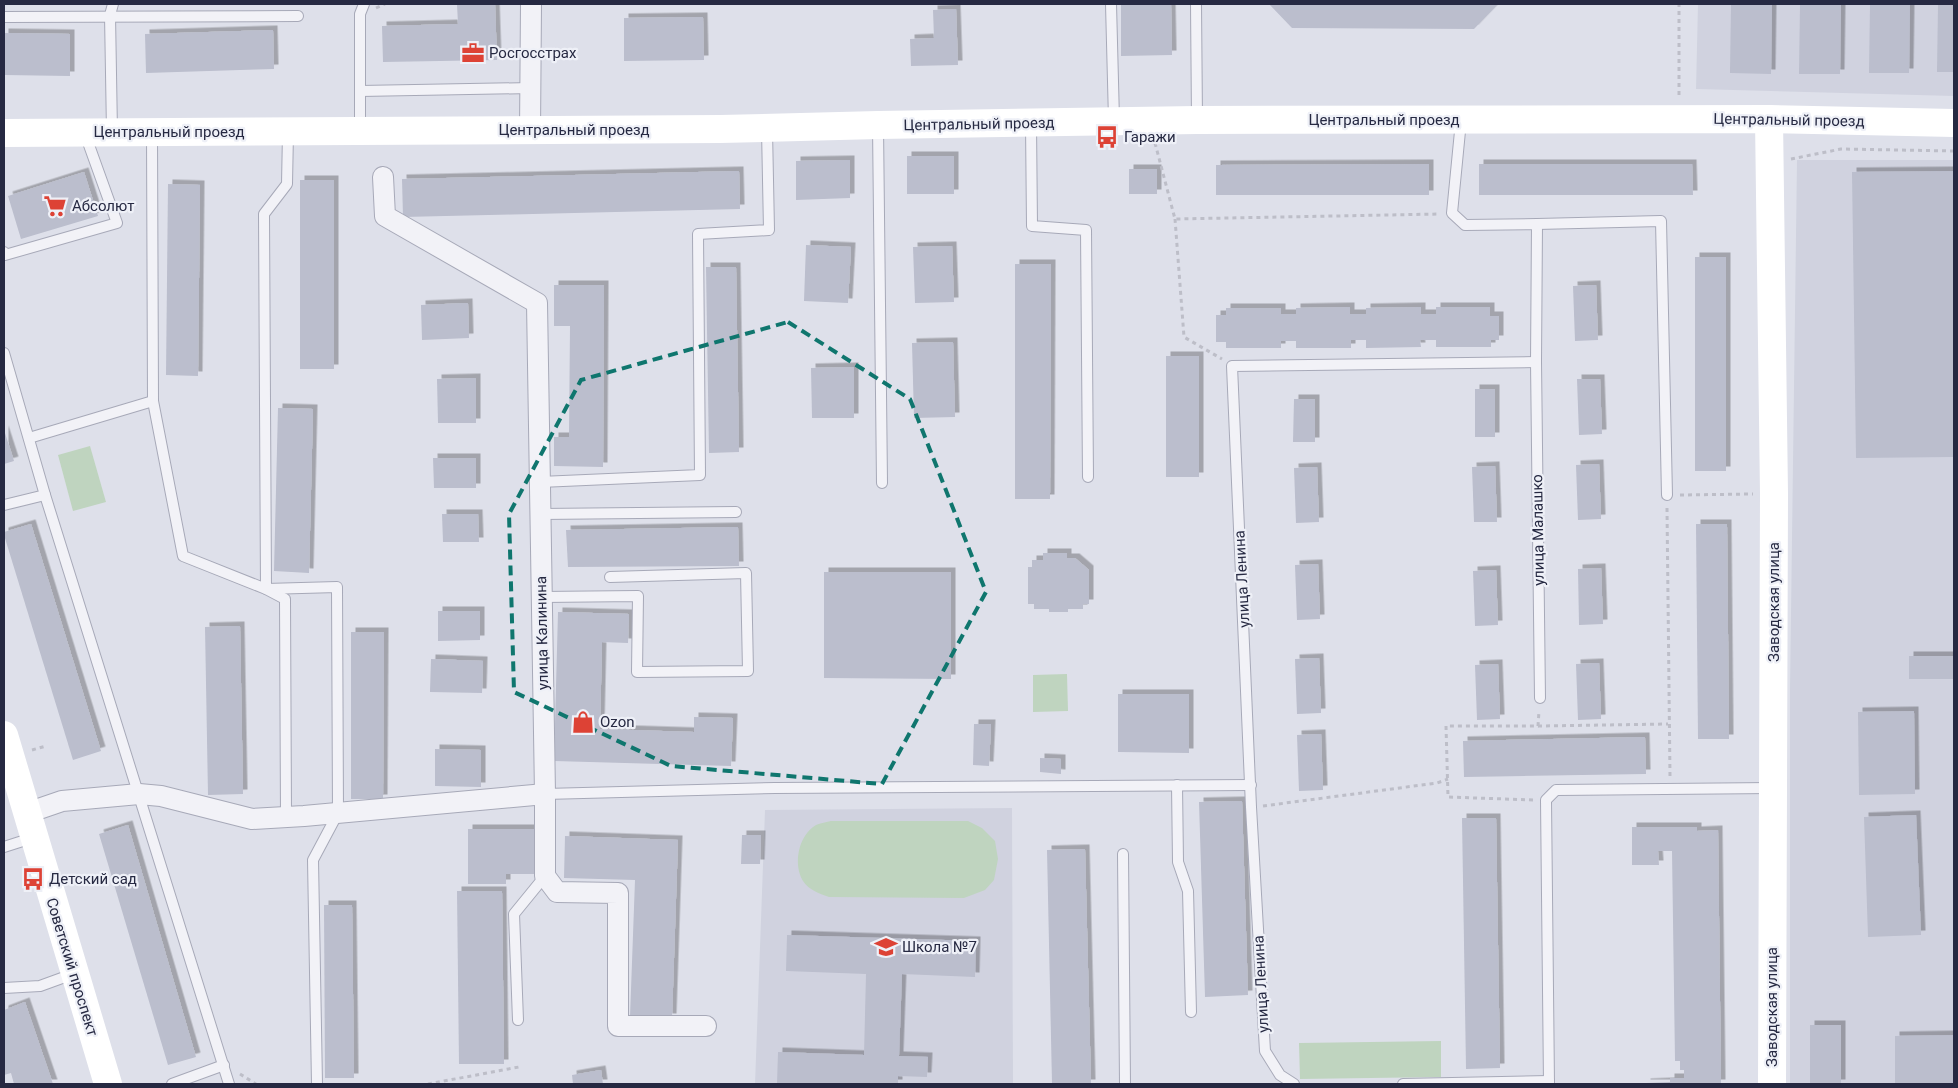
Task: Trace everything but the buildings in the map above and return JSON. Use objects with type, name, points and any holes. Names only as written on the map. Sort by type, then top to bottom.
[{"type":"main road","name":"Центральный проезд","points":[[4,132],[530,131],[1197,120],[1769,119],[1954,123]]},
{"type":"main road","name":"Заводская улица","points":[[1769,119],[1774,494],[1772,1084]]},
{"type":"main road","name":"Советский проспект","points":[[12,748],[30,825],[108,1084]]},
{"type":"street","points":[[530,131],[531,4]]},
{"type":"street","name":"улица Калинина","points":[[383,177],[385,216],[537,303],[545,876]]},
{"type":"street","points":[[30,825],[62,801],[139,794],[161,796],[252,819],[545,794]]},
{"type":"street","points":[[545,876],[558,892],[618,894],[618,1026],[706,1026]]},
{"type":"lane","points":[[112,133],[110,16],[113,4]]},
{"type":"lane","points":[[360,130],[360,14],[364,4]]},
{"type":"lane","points":[[1111,4],[1114,122]]},
{"type":"lane","points":[[1196,4],[1197,120]]},
{"type":"lane","points":[[4,17],[298,16]]},
{"type":"lane","points":[[360,91],[531,88]]},
{"type":"lane","points":[[1461,120],[1452,213],[1465,225],[1661,221],[1667,495]]},
{"type":"lane","points":[[1031,123],[1032,226],[1086,230],[1088,477]]},
{"type":"lane","points":[[878,124],[882,483]]},
{"type":"lane","points":[[540,482],[700,475],[698,234],[769,230],[767,127]]},
{"type":"lane","points":[[152,132],[153,401],[182,556],[266,589],[285,599],[286,817]]},
{"type":"lane","points":[[266,589],[264,214],[287,184],[288,132]]},
{"type":"lane","points":[[4,252],[5,255],[117,223],[85,133]]},
{"type":"lane","name":"улица Малашко","points":[[1537,224],[1536,362],[1540,698]]},
{"type":"lane","points":[[4,353],[45,495],[229,1084]]},
{"type":"lane","points":[[1232,366],[1536,362]]},
{"type":"lane","name":"улица Ленина","points":[[1232,366],[1251,808],[1265,1051],[1280,1075],[1294,1084]]},
{"type":"lane","points":[[29,438],[153,401]]},
{"type":"lane","points":[[4,505],[45,495]]},
{"type":"lane","points":[[541,514],[736,512]]},
{"type":"lane","points":[[542,597],[638,596],[637,672],[748,671],[746,573],[610,577]]},
{"type":"lane","points":[[266,589],[337,587],[338,813],[314,860],[317,1084]]},
{"type":"lane","points":[[1177,785],[1178,862],[1188,891],[1191,1012]]},
{"type":"lane","points":[[545,794],[774,788],[1251,785]]},
{"type":"lane","points":[[1403,1084],[1549,1083],[1546,800],[1556,790],[1773,788]]},
{"type":"lane","points":[[4,847],[30,825]]},
{"type":"lane","points":[[1123,854],[1125,1084]]},
{"type":"lane","points":[[518,1020],[514,914],[545,876]]},
{"type":"lane","points":[[4,988],[40,986],[74,974]]},
{"type":"lane","points":[[172,1084],[224,1064]]},
{"type":"path","points":[[374,10],[385,4]]},
{"type":"path","points":[[1679,4],[1679,95]]},
{"type":"path","points":[[1147,121],[1159,156],[1175,219],[1184,337],[1232,366]]},
{"type":"path","points":[[1791,168],[1791,158],[1841,149],[1954,150]]},
{"type":"path","points":[[1175,219],[1452,213]]},
{"type":"path","points":[[1670,789],[1667,495],[1774,494]]},
{"type":"path","points":[[1538,726],[1540,698]]},
{"type":"path","points":[[1546,800],[1448,797],[1446,726],[1668,724]]},
{"type":"path","points":[[12,748],[46,746]]},
{"type":"path","points":[[1251,808],[1437,783],[1448,779]]},
{"type":"path","points":[[428,1084],[519,1067]]},
{"type":"highlighted area","points":[[788,322],[910,399],[986,592],[882,784],[671,766],[514,692],[509,514],[581,380]]},
{"type":"shaded area","points":[[1698,4],[1954,4],[1954,96],[1696,89]]},
{"type":"shaded area","points":[[1797,160],[1954,160],[1954,1084],[1790,1084],[1790,690]]},
{"type":"shaded area","name":"Школа №7","points":[[1012,808],[1013,1084],[755,1084],[765,810]]},
{"type":"green space","points":[[90,446],[106,502],[73,511],[58,455]]},
{"type":"green space","points":[[1067,674],[1068,711],[1033,712],[1033,675]]},
{"type":"green space","points":[[831,821],[968,821],[982,828],[995,841],[998,859],[994,880],[985,890],[964,898],[826,896],[805,884],[798,867],[798,859],[801,843],[810,830],[818,824]]},
{"type":"green space","points":[[1441,1041],[1441,1077],[1300,1079],[1299,1043]]},
{"type":"place","name":"Росгосстрах","points":[[473,53]]},
{"type":"place","name":"Гаражи","points":[[1107,137]]},
{"type":"place","name":"Абсолют","points":[[55,206]]},
{"type":"place","name":"Ozon","points":[[583,722]]},
{"type":"place","name":"Детский сад","points":[[33,879]]},
{"type":"place","name":"Школа №7","points":[[886,947]]}]
